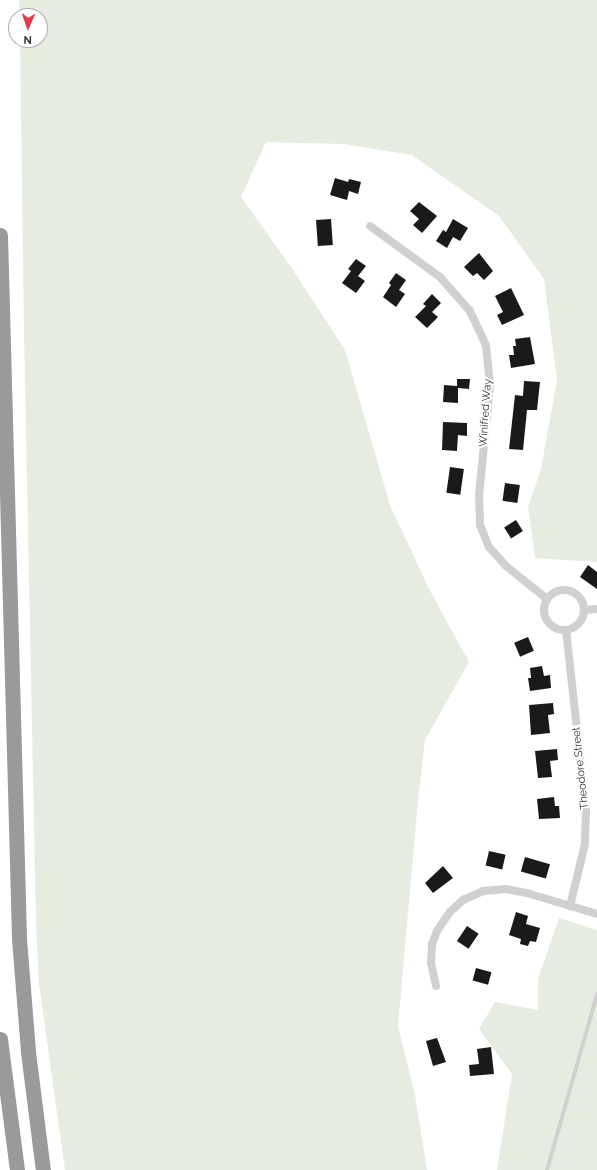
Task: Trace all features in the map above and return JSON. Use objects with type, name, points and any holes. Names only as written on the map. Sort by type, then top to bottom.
[{"type":"highway","points":[[0,235],[18,931],[24,1014],[43,1170]]},
{"type":"highway","points":[[0,1039],[17,1170]]},
{"type":"street","name":"Winifred Way","points":[[370,226],[440,278],[470,311],[486,346],[490,385],[479,494],[480,525],[488,547],[506,566],[547,599]]},
{"type":"street","points":[[570,591],[578,596],[584,610],[578,623],[566,630],[555,628],[546,620],[544,609],[547,599],[555,592],[570,591]]},
{"type":"street","points":[[584,610],[597,609]]},
{"type":"street","name":"Theodore Street","points":[[566,630],[586,812],[585,844],[570,906]]},
{"type":"street","points":[[436,986],[431,963],[432,944],[437,931],[450,912],[463,900],[483,891],[506,889],[527,893],[597,914]]},
{"type":"lane","points":[[547,1170],[597,994]]},
{"type":"shaded area","points":[[19,0],[597,0],[597,562],[535,558],[528,507],[541,469],[557,380],[544,279],[499,216],[412,155],[343,144],[266,142],[241,197],[291,267],[345,350],[390,505],[428,587],[469,662],[425,740],[418,801],[398,1026],[415,1095],[427,1170],[65,1170],[39,984],[36,923],[24,332],[20,48],[48,48],[48,8],[20,8]]},
{"type":"shaded area","points":[[559,918],[597,930],[597,1170],[497,1170],[512,1074],[479,1029],[495,1002],[538,1010],[538,979]]},
{"type":"building","points":[[335,178],[348,182],[349,179],[361,182],[358,194],[349,191],[347,200],[330,195]]},
{"type":"building","points":[[419,202],[437,216],[422,233],[413,225],[419,219],[410,211]]},
{"type":"building","points":[[331,219],[333,245],[318,246],[316,220]]},
{"type":"building","points":[[453,219],[468,228],[460,241],[453,237],[447,248],[436,241],[443,230],[446,232]]},
{"type":"building","points":[[479,253],[493,271],[484,280],[477,273],[473,276],[464,267]]},
{"type":"building","points":[[356,259],[366,266],[358,276],[365,281],[356,293],[342,283],[351,271],[348,269]]},
{"type":"building","points":[[396,273],[406,280],[399,290],[405,294],[396,307],[383,297],[391,285],[389,283]]},
{"type":"building","points":[[511,288],[524,315],[502,325],[497,315],[503,312],[495,296]]},
{"type":"building","points":[[432,294],[441,303],[432,312],[438,317],[427,328],[415,317],[426,306],[423,304]]},
{"type":"building","points":[[530,337],[535,364],[511,368],[509,355],[514,355],[513,346],[516,346],[515,339]]},
{"type":"building","points":[[457,379],[470,379],[469,389],[458,388],[458,403],[443,402],[444,385],[457,386]]},
{"type":"building","points":[[524,381],[540,382],[537,410],[527,410],[523,450],[509,449],[515,395],[523,396]]},
{"type":"building","points":[[443,422],[467,423],[467,436],[458,435],[457,451],[442,450]]},
{"type":"building","points":[[450,467],[464,469],[460,495],[446,493]]},
{"type":"building","points":[[505,483],[520,485],[517,503],[502,501]]},
{"type":"building","points":[[516,520],[523,531],[511,538],[504,527]]},
{"type":"building","points":[[588,565],[597,572],[597,589],[580,577]]},
{"type":"building","points":[[528,637],[534,651],[520,657],[514,643]]},
{"type":"building","points":[[542,666],[544,676],[550,675],[551,688],[530,691],[528,678],[531,678],[530,668]]},
{"type":"building","points":[[553,703],[554,714],[548,715],[550,733],[531,735],[529,705]]},
{"type":"building","points":[[557,749],[558,760],[550,761],[552,777],[538,778],[535,751]]},
{"type":"building","points":[[554,797],[555,806],[559,806],[560,818],[539,819],[537,799]]},
{"type":"building","points":[[489,851],[506,855],[502,869],[486,866]]},
{"type":"building","points":[[525,857],[550,864],[546,879],[521,871]]},
{"type":"building","points":[[443,866],[453,878],[433,893],[425,883]]},
{"type":"building","points":[[516,912],[528,916],[526,924],[540,928],[536,942],[530,941],[528,946],[520,944],[521,939],[509,935]]},
{"type":"building","points":[[467,926],[479,934],[469,949],[457,941]]},
{"type":"building","points":[[476,968],[491,972],[488,985],[473,981]]},
{"type":"building","points":[[437,1038],[446,1062],[433,1066],[426,1041]]},
{"type":"building","points":[[491,1047],[494,1074],[470,1076],[469,1065],[479,1064],[477,1049]]}]
